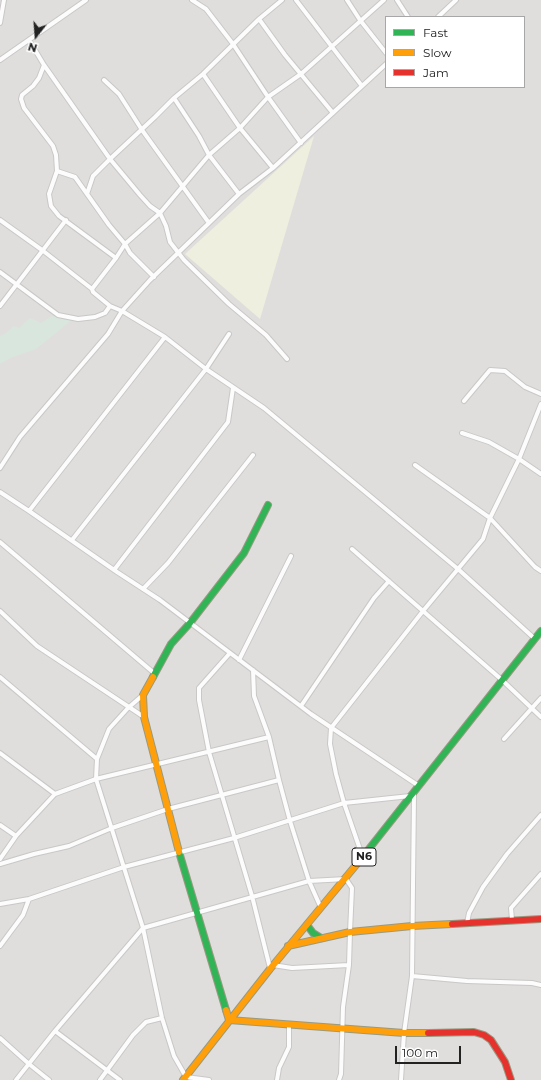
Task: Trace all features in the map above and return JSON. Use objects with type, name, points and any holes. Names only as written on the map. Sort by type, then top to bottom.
[{"type":"main road","points":[[268,505],[244,553],[190,623],[171,644],[143,695],[144,717],[179,853],[229,1020],[343,1030],[404,1033],[474,1032],[484,1035],[491,1040],[505,1062],[511,1080]]},
{"type":"main road","name":"N6","points":[[185,1079],[229,1020],[288,946],[363,858],[541,631]]},
{"type":"main road","points":[[288,946],[350,932],[412,926],[541,919]]},
{"type":"main road","points":[[307,925],[313,933],[321,938]]},
{"type":"street","points":[[0,23],[1,6],[4,0]]},
{"type":"street","points":[[0,60],[86,0]]},
{"type":"street","points":[[192,0],[206,9],[234,44],[268,97],[301,143]]},
{"type":"street","points":[[87,194],[93,176],[110,159],[174,98],[203,74],[259,19],[282,0]]},
{"type":"street","points":[[296,0],[362,86]]},
{"type":"street","points":[[347,0],[360,20],[385,52]]},
{"type":"street","points":[[92,289],[125,244],[160,213],[184,187],[209,155],[240,128],[268,97],[301,74],[384,0]]},
{"type":"street","points":[[397,0],[407,16]]},
{"type":"street","points":[[439,16],[456,0]]},
{"type":"street","points":[[259,19],[333,113]]},
{"type":"street","points":[[29,40],[44,65],[110,159],[150,206],[160,213],[166,226],[170,242],[180,252],[184,260],[229,304],[266,335],[287,359]]},
{"type":"street","points":[[44,65],[39,78],[33,86],[22,95],[21,99],[24,108],[53,146],[56,155],[57,171],[49,194],[51,206],[59,216],[116,258]]},
{"type":"street","points":[[0,468],[20,437],[108,334],[122,311],[154,277],[239,194],[273,168],[385,65]]},
{"type":"street","points":[[203,74],[240,128],[273,168]]},
{"type":"street","points":[[104,80],[119,94],[142,130],[209,224]]},
{"type":"street","points":[[174,98],[199,136],[209,155],[239,194]]},
{"type":"street","points":[[57,171],[75,177],[136,261],[154,277]]},
{"type":"street","points":[[0,220],[42,250],[92,289],[93,292],[110,306],[122,311],[165,337],[206,369],[264,408],[458,569],[535,638]]},
{"type":"street","points":[[0,306],[66,220]]},
{"type":"street","points":[[0,272],[58,315],[78,319],[95,317],[105,313],[110,306]]},
{"type":"street","points":[[72,540],[206,369],[229,334]]},
{"type":"street","points":[[29,511],[165,337]]},
{"type":"street","points":[[464,401],[490,370],[505,371],[525,387],[541,394]]},
{"type":"street","points":[[114,570],[228,422],[233,388]]},
{"type":"street","points":[[363,858],[344,803],[330,744],[331,728],[423,611],[483,539],[490,518],[519,459],[541,404]]},
{"type":"street","points":[[462,433],[489,442],[519,459],[541,474]]},
{"type":"street","points":[[143,589],[168,563],[253,455]]},
{"type":"street","points":[[415,465],[490,518],[535,567],[541,571]]},
{"type":"street","points":[[0,492],[160,600],[331,728],[419,786]]},
{"type":"street","points":[[0,542],[154,673]]},
{"type":"street","points":[[352,549],[541,716]]},
{"type":"street","points":[[239,660],[291,556]]},
{"type":"street","points":[[301,706],[374,598],[388,581]]},
{"type":"street","points":[[0,611],[37,646],[128,708],[144,717]]},
{"type":"street","points":[[230,653],[198,688],[198,700],[210,752],[272,967],[292,968],[349,964]]},
{"type":"street","points":[[253,670],[254,696],[269,737],[290,821],[309,881],[321,908]]},
{"type":"street","points":[[0,677],[97,758]]},
{"type":"street","points":[[143,695],[128,708],[110,729],[97,758],[96,780],[143,928],[162,1018],[174,1056],[185,1079],[209,1080]]},
{"type":"street","points":[[504,739],[541,698]]},
{"type":"street","points":[[0,859],[16,836],[55,794],[96,780],[269,737]]},
{"type":"street","points":[[0,754],[55,794]]},
{"type":"street","points":[[0,864],[69,846],[112,828],[168,809],[279,780]]},
{"type":"street","points":[[0,904],[29,899],[124,867],[234,838],[344,803],[413,794],[412,976],[404,1033],[401,1080]]},
{"type":"street","points":[[467,923],[469,913],[483,887],[507,854],[541,815]]},
{"type":"street","points":[[0,825],[16,836]]},
{"type":"street","points":[[512,920],[511,908],[541,874]]},
{"type":"street","points":[[16,1080],[55,1031],[143,928],[309,881],[346,879],[352,888],[349,964],[343,1007],[341,1074],[339,1080]]},
{"type":"street","points":[[0,946],[23,915],[29,899]]},
{"type":"street","points":[[412,976],[467,981],[541,984]]},
{"type":"street","points":[[100,1080],[134,1035],[146,1022],[162,1018]]},
{"type":"street","points":[[277,1080],[279,1068],[289,1046],[289,1025]]},
{"type":"street","points":[[55,1031],[120,1080]]},
{"type":"street","points":[[0,1038],[49,1080]]},
{"type":"shaded area","points":[[0,0],[541,0],[541,1080],[0,1080]]},
{"type":"shaded area","points":[[52,316],[72,320],[36,349],[10,358],[0,364],[0,336],[14,326],[19,328],[30,318],[41,323]]},
{"type":"green space","points":[[314,136],[260,319],[185,254]]},
{"type":"traffic: fast","points":[[153,677],[171,644],[190,623],[244,553],[268,505]]},
{"type":"traffic: fast","points":[[361,859],[541,631]]},
{"type":"traffic: fast","points":[[179,852],[226,1010]]},
{"type":"traffic: fast","points":[[307,925],[313,933],[321,938]]},
{"type":"traffic: slow","points":[[153,677],[143,695],[144,717],[179,852]]},
{"type":"traffic: slow","points":[[183,1080],[270,969],[361,859]]},
{"type":"traffic: slow","points":[[288,946],[350,932],[452,924]]},
{"type":"traffic: slow","points":[[226,1010],[229,1020],[404,1033],[428,1033]]},
{"type":"traffic: jam","points":[[452,924],[541,919]]},
{"type":"traffic: jam","points":[[428,1033],[474,1032],[484,1035],[491,1040],[505,1062],[511,1080]]}]
